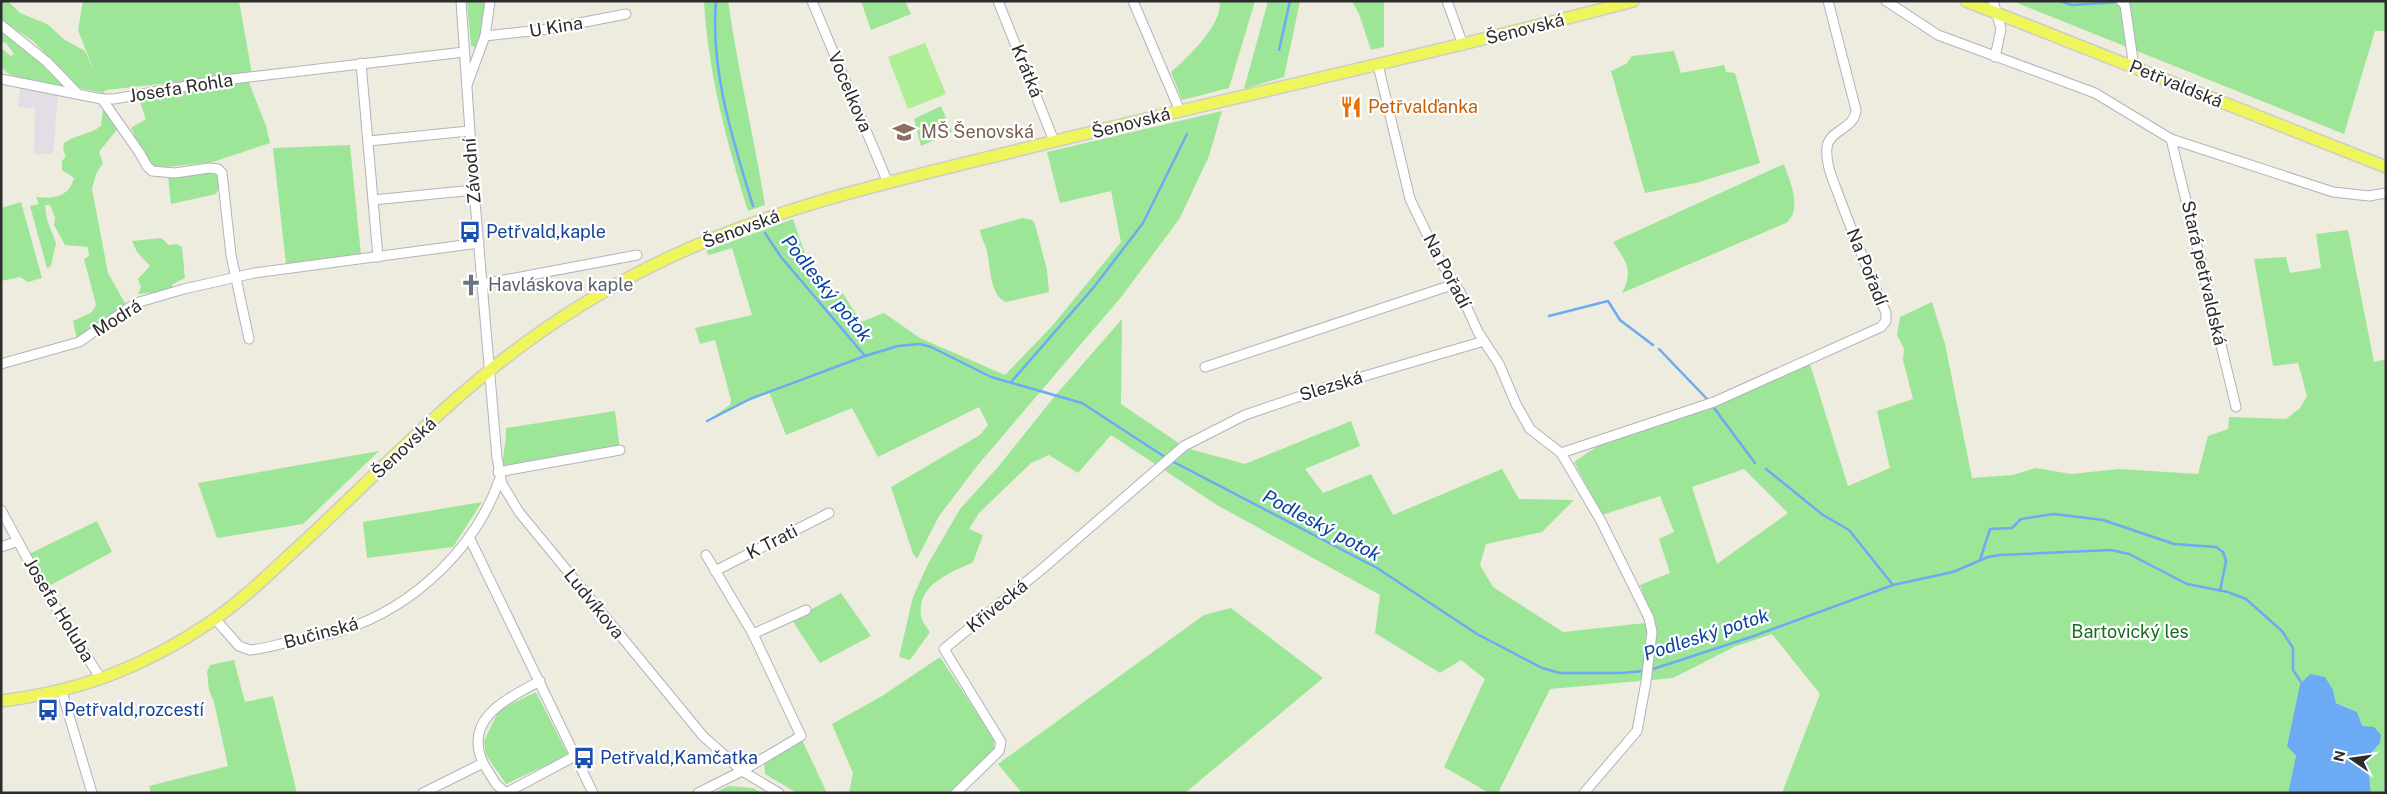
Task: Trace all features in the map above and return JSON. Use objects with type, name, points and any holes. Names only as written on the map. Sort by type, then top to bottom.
[{"type":"main road","name":"Šenovská","points":[[1,701],[62,692],[101,679],[154,656],[215,620],[280,564],[489,370],[572,312],[613,287],[690,248],[779,214],[888,183],[1054,141],[1463,45],[1634,1]]},
{"type":"main road","name":"Petřvaldská","points":[[1966,1],[1994,7],[2134,67],[2386,167]]},
{"type":"street","name":"Závodní","points":[[461,1],[469,131],[489,370]]},
{"type":"street","name":"Závodní","points":[[466,88],[485,36],[490,1]]},
{"type":"street","name":"Vocelkova","points":[[812,1],[888,183]]},
{"type":"street","name":"Krátká","points":[[998,1],[1054,141]]},
{"type":"street","points":[[1133,1],[1180,111]]},
{"type":"street","points":[[1447,1],[1463,45]]},
{"type":"street","name":"Na Pořadí","points":[[1561,453],[1714,402],[1881,327],[1886,321],[1886,313],[1853,234],[1826,160],[1828,144],[1834,134],[1852,122],[1856,117],[1856,110],[1828,1]]},
{"type":"street","points":[[1886,1],[1938,35],[2069,82],[2095,94],[2171,139],[2333,192],[2369,196],[2386,193]]},
{"type":"street","points":[[2121,1],[2125,5],[2134,67]]},
{"type":"street","points":[[1994,7],[2001,29],[1995,57]]},
{"type":"street","name":"U Kina","points":[[485,36],[549,29],[626,14]]},
{"type":"street","points":[[1,25],[47,62],[77,93]]},
{"type":"street","name":"Josefa Rohla","points":[[1,79],[102,99],[114,99],[215,81],[464,52]]},
{"type":"street","points":[[361,63],[378,257]]},
{"type":"street","name":"Na Pořadí","points":[[1378,65],[1410,199],[1438,257],[1455,284],[1484,341],[1499,364],[1516,404],[1530,430],[1561,453],[1601,521],[1649,618],[1652,632],[1646,682],[1637,731],[1584,793]]},
{"type":"street","points":[[102,99],[152,171],[175,173],[209,168],[218,169],[222,173],[235,276],[249,339]]},
{"type":"street","points":[[369,141],[469,131]]},
{"type":"street","name":"Stará petřvaldská","points":[[2171,139],[2236,407]]},
{"type":"street","points":[[373,200],[474,190]]},
{"type":"street","name":"Modrá","points":[[1,364],[79,342],[117,314],[145,300],[235,276],[308,264],[378,257],[479,243]]},
{"type":"street","points":[[483,284],[637,255]]},
{"type":"street","points":[[1205,367],[1455,284]]},
{"type":"street","name":"Slezská","points":[[1184,446],[1245,415],[1324,388],[1484,341]]},
{"type":"street","name":"Ludvíkova","points":[[489,370],[499,475],[508,496],[519,512],[703,736],[742,771],[779,793]]},
{"type":"street","name":"Křivecká","points":[[956,793],[999,751],[1001,742],[944,649],[1042,569],[1184,446]]},
{"type":"street","points":[[499,475],[620,450]]},
{"type":"street","name":"Bučinská","points":[[215,620],[239,646],[250,650],[344,630],[380,615],[417,590],[442,569],[470,538],[488,508],[499,475]]},
{"type":"street","name":"Josefa Holuba","points":[[1,510],[40,582],[101,679]]},
{"type":"street","name":"K Trati","points":[[715,571],[829,513]]},
{"type":"street","points":[[470,538],[593,793]]},
{"type":"street","name":"Josefa Holuba","points":[[1,548],[18,541]]},
{"type":"street","points":[[698,793],[742,771],[801,736],[753,634],[706,555]]},
{"type":"street","points":[[753,634],[806,610]]},
{"type":"street","points":[[540,681],[496,705],[483,723],[478,739],[479,753],[483,763],[496,784],[506,793],[575,756]]},
{"type":"street","points":[[62,692],[92,793]]},
{"type":"street","points":[[423,793],[483,763]]},
{"type":"shaded area","points":[[20,86],[58,94],[53,154],[34,154],[35,108],[18,107]]},
{"type":"green space","points":[[1,1],[8,1],[20,13],[47,24],[65,40],[85,51],[96,76],[78,30],[83,1],[239,1],[252,74],[106,90],[103,93],[79,88],[33,41],[1,20]]},
{"type":"green space","points":[[467,1],[485,1],[481,35],[477,48],[471,46]]},
{"type":"green space","points":[[704,1],[728,1],[765,205],[748,211],[733,160],[714,81]]},
{"type":"green space","points":[[861,1],[905,1],[911,14],[871,30]]},
{"type":"green space","points":[[1219,1],[1255,1],[1229,88],[1182,100],[1171,72],[1194,50],[1210,30],[1216,20]]},
{"type":"green space","points":[[1268,1],[1300,1],[1284,77],[1244,89]]},
{"type":"green space","points":[[1352,1],[1384,1],[1384,47],[1371,50],[1359,14]]},
{"type":"green space","points":[[2012,1],[2386,1],[2386,31],[2375,31],[2344,134]]},
{"type":"green space","points":[[1,29],[37,56],[68,88],[22,79],[6,72],[1,65],[1,48],[11,56],[14,54],[6,43],[1,42]]},
{"type":"green space","points":[[925,43],[946,94],[908,109],[888,57]]},
{"type":"green space","points":[[1674,51],[1681,73],[1724,65],[1726,72],[1735,73],[1760,163],[1696,183],[1645,193],[1611,71],[1626,64],[1632,56]]},
{"type":"green space","points":[[248,80],[266,126],[270,143],[213,162],[157,168],[147,161],[131,128],[146,119],[138,97]]},
{"type":"green space","points":[[941,106],[952,132],[921,146],[914,119]]},
{"type":"green space","points":[[103,108],[119,127],[99,152],[103,163],[96,174],[92,189],[108,273],[126,305],[77,340],[73,321],[92,312],[96,305],[84,259],[89,256],[88,247],[65,245],[54,225],[55,217],[50,205],[45,205],[47,220],[56,243],[51,266],[47,268],[30,206],[39,204],[36,197],[55,197],[65,193],[72,184],[74,178],[62,170],[62,161],[66,156],[63,150],[64,143],[101,126]]},
{"type":"green space","points":[[1222,111],[1209,156],[1180,218],[1122,296],[977,466],[939,516],[917,559],[913,554],[891,487],[980,435],[988,425],[979,407],[878,457],[852,408],[786,435],[769,392],[750,399],[707,421],[730,405],[731,400],[715,340],[700,344],[695,328],[752,315],[732,248],[709,255],[706,251],[793,219],[814,280],[842,292],[861,322],[884,313],[920,338],[1005,375],[1053,325],[1121,242],[1111,191],[1060,203],[1047,152]]},
{"type":"green space","points":[[350,145],[361,255],[286,264],[273,148]]},
{"type":"green space","points":[[1784,164],[1794,195],[1794,210],[1786,223],[1622,293],[1626,285],[1627,266],[1613,242]]},
{"type":"green space","points":[[213,170],[218,175],[219,181],[216,194],[171,204],[168,176]]},
{"type":"green space","points":[[21,202],[42,278],[28,282],[20,277],[1,281],[1,208]]},
{"type":"green space","points":[[1022,218],[1032,220],[1035,224],[1047,270],[1049,292],[1006,302],[1000,298],[993,286],[988,254],[980,230]]},
{"type":"green space","name":"Bartovický les","points":[[2348,230],[2374,362],[2386,359],[2386,793],[2371,793],[2367,758],[2380,743],[2362,727],[2349,708],[2336,703],[2333,690],[2310,675],[2300,684],[2287,746],[2296,756],[2288,793],[1782,793],[1820,694],[1772,634],[1734,647],[1673,678],[1550,689],[1498,793],[1489,793],[1444,767],[1485,679],[1461,660],[1440,673],[1375,633],[1380,595],[1217,505],[1111,435],[1078,473],[1049,455],[1031,463],[979,513],[969,529],[983,535],[973,562],[937,581],[924,595],[921,604],[921,615],[923,622],[930,632],[910,660],[899,657],[913,597],[928,564],[960,509],[998,467],[1054,397],[1122,319],[1121,404],[1186,448],[1245,464],[1351,421],[1360,446],[1305,469],[1323,493],[1371,474],[1393,515],[1502,469],[1519,499],[1574,500],[1542,532],[1486,544],[1480,565],[1493,587],[1563,632],[1654,622],[1640,585],[1670,573],[1659,539],[1674,532],[1660,496],[1602,515],[1574,462],[1599,445],[1810,364],[1848,486],[1890,468],[1877,411],[1913,399],[1903,360],[1904,349],[1897,335],[1900,317],[1932,302],[1945,344],[1972,478],[2013,475],[2036,468],[2071,474],[2119,469],[2198,474],[2208,436],[2228,429],[2229,417],[2286,419],[2300,408],[2307,396],[2298,363],[2273,366],[2254,259],[2286,257],[2290,273],[2321,268],[2316,234]],"holes":[[[1744,469],[1788,513],[1717,564],[1692,487]]]},
{"type":"green space","points":[[161,238],[169,245],[177,244],[182,247],[185,278],[173,284],[170,291],[138,294],[141,287],[138,279],[150,266],[137,252],[132,241]]},
{"type":"green space","points":[[615,411],[620,450],[503,468],[506,428]]},
{"type":"green space","points":[[379,451],[303,524],[217,538],[198,483]]},
{"type":"green space","points":[[482,502],[453,547],[367,558],[363,522]]},
{"type":"green space","points":[[97,521],[112,552],[47,587],[29,554]]},
{"type":"green space","points":[[841,593],[871,636],[820,663],[792,620]]},
{"type":"green space","points":[[1231,608],[1323,678],[1185,793],[1022,793],[998,764],[1204,615]]},
{"type":"green space","points":[[940,657],[994,739],[994,750],[951,793],[849,793],[853,773],[832,724],[882,696]]},
{"type":"green space","points":[[234,660],[245,702],[273,696],[297,793],[151,793],[149,786],[228,766],[214,702],[209,690],[207,672],[210,665]]},
{"type":"green space","points":[[536,692],[568,755],[506,784],[486,755],[484,741],[499,710]]},
{"type":"green space","points":[[802,740],[827,793],[797,793],[765,774],[764,759]]},
{"type":"green space","points":[[728,786],[753,788],[761,793],[714,793]]},
{"type":"water","points":[[2310,674],[2325,677],[2333,690],[2336,703],[2357,712],[2362,726],[2374,727],[2381,735],[2380,743],[2367,758],[2371,793],[2288,793],[2296,756],[2287,746],[2300,684]]},
{"type":"waterway","name":"Podleský potok","points":[[716,1],[716,53],[720,79],[731,131],[753,206]]},
{"type":"waterway","points":[[1279,50],[1290,1]]},
{"type":"waterway","points":[[2060,1],[2072,5],[2118,2]]},
{"type":"waterway","points":[[1011,382],[1094,287],[1143,223],[1187,134]]},
{"type":"waterway","name":"Podleský potok","points":[[765,233],[781,257],[865,356],[898,346],[920,344],[931,347],[991,377],[1082,403],[1168,459]]},
{"type":"waterway","points":[[1549,316],[1608,301],[1620,320],[1653,345]]},
{"type":"waterway","points":[[1659,349],[1708,400]]},
{"type":"waterway","points":[[707,421],[750,399],[865,356]]},
{"type":"waterway","points":[[1714,408],[1755,463]]},
{"type":"waterway","name":"Podleský potok","points":[[1170,460],[1377,568],[1477,634],[1542,668],[1560,673],[1645,671]]},
{"type":"waterway","points":[[1766,469],[1823,515],[1849,530],[1893,585]]},
{"type":"waterway","points":[[1980,560],[1990,529],[2012,528],[2021,519],[2054,514],[2103,520],[2174,544],[2216,547],[2223,552],[2226,561],[2220,591]]},
{"type":"waterway","name":"Podleský potok","points":[[1650,670],[1751,637],[1893,585],[1953,572],[1988,557],[2000,555],[2111,550],[2129,554],[2187,584],[2228,592]]},
{"type":"waterway","name":"Podleský potok","points":[[2230,593],[2246,599],[2282,631],[2293,648],[2293,670],[2303,685]]},
{"type":"place","name":"Petřvalďanka","points":[[1351,107]]},
{"type":"place","name":"MŠ Šenovská","points":[[904,132]]},
{"type":"place","name":"Petřvald,kaple","points":[[470,232]]},
{"type":"place","name":"Havláskova kaple","points":[[471,285]]},
{"type":"place","name":"Petřvald,rozcestí","points":[[48,710]]},
{"type":"place","name":"Petřvald,Kamčatka","points":[[584,758]]}]
